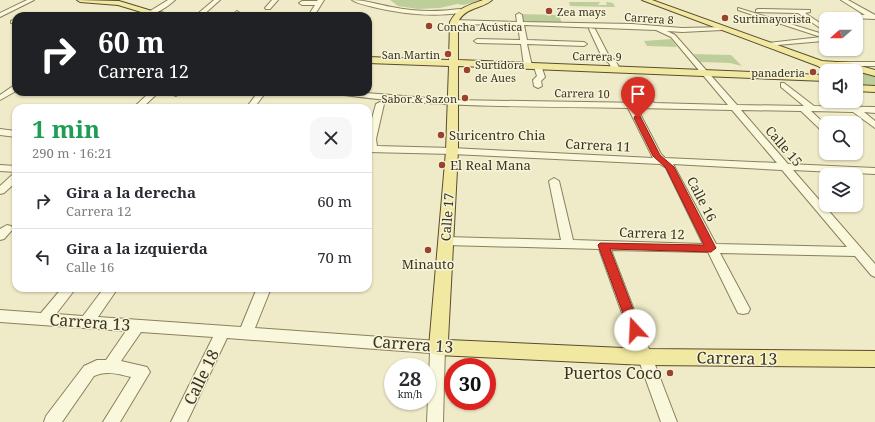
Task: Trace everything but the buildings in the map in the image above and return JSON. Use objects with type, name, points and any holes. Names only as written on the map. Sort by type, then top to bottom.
[{"type":"main road","points":[[80,0],[119,3],[143,12]]},
{"type":"main road","points":[[457,17],[489,0]]},
{"type":"main road","points":[[645,0],[821,64]]},
{"type":"main road","name":"Calle 17","points":[[438,346],[452,151],[453,64],[457,17]]},
{"type":"main road","name":"Carrera 9","points":[[372,60],[819,78]]},
{"type":"main road","points":[[863,69],[875,73]]},
{"type":"main road","points":[[863,88],[875,89]]},
{"type":"main road","name":"Carrera 13","points":[[438,346],[645,357],[875,359]]},
{"type":"street","points":[[0,15],[31,0]]},
{"type":"street","points":[[151,12],[172,0]]},
{"type":"street","points":[[203,12],[217,0]]},
{"type":"street","points":[[268,8],[275,0]]},
{"type":"street","points":[[355,0],[380,7],[457,17]]},
{"type":"street","points":[[844,0],[873,16]]},
{"type":"street","points":[[302,3],[320,1]]},
{"type":"street","points":[[313,12],[320,1]]},
{"type":"street","points":[[740,9],[819,36]]},
{"type":"street","points":[[752,13],[754,11],[808,11]]},
{"type":"street","points":[[799,11],[819,25]]},
{"type":"street","points":[[434,14],[457,17]]},
{"type":"street","points":[[519,15],[528,66]]},
{"type":"street","name":"Carrera 8","points":[[457,17],[520,23],[632,26],[682,30],[722,28]]},
{"type":"street","points":[[786,24],[816,23]]},
{"type":"street","points":[[592,29],[607,59],[612,62],[616,69]]},
{"type":"street","name":"Calle 15","points":[[659,29],[673,36],[875,272]]},
{"type":"street","points":[[673,36],[675,32],[682,30]]},
{"type":"street","points":[[768,45],[819,39]]},
{"type":"street","points":[[477,41],[584,44]]},
{"type":"street","points":[[862,64],[872,63],[875,68]]},
{"type":"street","points":[[538,67],[541,77],[537,80],[538,86]]},
{"type":"street","points":[[784,85],[819,122]]},
{"type":"street","points":[[0,98],[12,90]]},
{"type":"street","points":[[642,90],[651,106]]},
{"type":"street","points":[[142,104],[150,96]]},
{"type":"street","name":"Carrera 10","points":[[365,96],[452,102],[875,110]]},
{"type":"street","points":[[372,135],[380,104]]},
{"type":"street","name":"Calle 16","points":[[632,105],[657,156],[670,167],[743,309]]},
{"type":"street","points":[[856,110],[875,125]]},
{"type":"street","points":[[0,132],[12,134]]},
{"type":"street","name":"Carrera 11","points":[[372,150],[452,151],[875,171]]},
{"type":"street","points":[[0,168],[12,168]]},
{"type":"street","points":[[0,191],[12,180]]},
{"type":"street","points":[[554,181],[568,244]]},
{"type":"street","name":"Carrera 12","points":[[446,241],[858,252]]},
{"type":"street","points":[[603,245],[669,422]]},
{"type":"street","points":[[45,319],[66,292]]},
{"type":"street","points":[[87,322],[108,292]]},
{"type":"street","points":[[246,333],[262,292]]},
{"type":"street","name":"Carrera 13","points":[[0,316],[438,346]]},
{"type":"street","points":[[110,366],[138,325]]},
{"type":"street","name":"Calle 18","points":[[179,422],[223,331]]},
{"type":"street","name":"Calle 17","points":[[434,422],[438,346]]},
{"type":"street","points":[[52,422],[89,371],[97,366],[110,366],[142,372],[111,422]]},
{"type":"green space","points":[[390,0],[481,0],[464,5],[457,4],[440,8],[418,9],[398,6]]},
{"type":"green space","points":[[569,2],[600,2],[598,5],[607,5],[606,2],[613,3],[615,7],[570,6]]},
{"type":"green space","points":[[519,14],[559,15],[562,24],[520,23]]},
{"type":"green space","points":[[671,39],[677,47],[647,46],[644,41]]},
{"type":"green space","points":[[694,54],[731,55],[742,66],[730,63],[700,62]]},
{"type":"green space","points":[[863,71],[875,73],[875,88],[863,87]]},
{"type":"place","name":"Zea mays","points":[[549,11]]},
{"type":"place","name":"Surtimayorista","points":[[725,18]]},
{"type":"place","name":"Concha Acústica","points":[[429,26]]},
{"type":"place","name":"San Martin","points":[[448,54]]},
{"type":"place","name":"Surtidora de Aues","points":[[467,70]]},
{"type":"place","name":"panaderia","points":[[813,72]]},
{"type":"place","name":"Sabor & Sazon","points":[[465,98]]},
{"type":"place","name":"Suricentro Chia","points":[[441,135]]},
{"type":"place","name":"El Real Mana","points":[[442,165]]},
{"type":"place","name":"Minauto","points":[[428,250]]},
{"type":"place","name":"Puertos Coco","points":[[670,373]]},
{"type":"route","points":[[635,330],[603,245],[711,248],[670,167],[657,156],[638,118]]}]
